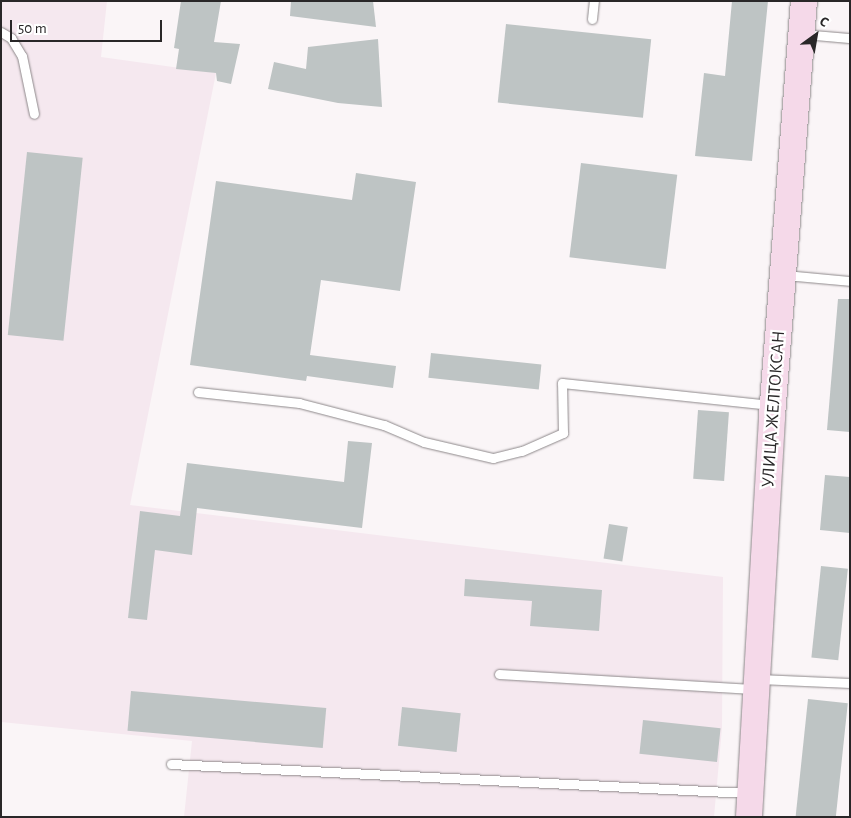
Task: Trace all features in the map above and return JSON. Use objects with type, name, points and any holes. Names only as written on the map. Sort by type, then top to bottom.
[{"type":"street","name":"УЛИЦА ЖЕЛТОКСАН","points":[[749,805],[773,405],[804,1]]},
{"type":"lane","points":[[592,19],[594,1]]},
{"type":"lane","points":[[1,32],[11,38],[22,56],[34,114]]},
{"type":"lane","points":[[800,34],[850,38]]},
{"type":"lane","points":[[784,275],[850,281]]},
{"type":"lane","points":[[198,392],[299,403],[384,426],[424,442],[493,458],[522,451],[563,433],[562,383],[773,405]]},
{"type":"lane","points":[[500,674],[756,684],[850,684]]},
{"type":"lane","points":[[171,764],[749,805]]},
{"type":"shaded area","points":[[1,1],[107,1],[101,57],[216,73],[130,505],[723,577],[722,728],[714,817],[184,817],[192,741],[1,722]]},
{"type":"building","points":[[181,1],[221,1],[214,42],[240,44],[231,84],[217,81],[216,73],[176,69],[179,49],[174,48]]},
{"type":"building","points":[[291,1],[373,1],[376,27],[290,16]]},
{"type":"building","points":[[732,1],[768,1],[752,161],[695,156],[704,73],[725,76]]},
{"type":"building","points":[[506,24],[651,39],[643,118],[498,103]]},
{"type":"building","points":[[378,39],[382,107],[338,103],[268,89],[274,62],[306,69],[308,47]]},
{"type":"building","points":[[27,152],[83,158],[63,341],[8,335]]},
{"type":"building","points":[[581,163],[677,175],[666,269],[569,257]]},
{"type":"building","points":[[356,173],[416,182],[400,291],[321,280],[310,355],[396,366],[393,388],[307,376],[306,381],[190,365],[216,181],[352,200]]},
{"type":"building","points":[[838,299],[850,299],[850,432],[827,430]]},
{"type":"building","points":[[431,353],[541,365],[539,389],[428,378]]},
{"type":"building","points":[[698,410],[729,412],[724,481],[693,479]]},
{"type":"building","points":[[348,441],[372,443],[362,528],[197,508],[192,555],[155,550],[147,620],[128,618],[140,511],[180,516],[187,463],[344,482]]},
{"type":"building","points":[[825,475],[850,477],[850,533],[820,530]]},
{"type":"building","points":[[609,524],[628,527],[622,562],[604,559]]},
{"type":"building","points":[[821,566],[848,569],[838,660],[811,657]]},
{"type":"building","points":[[465,579],[602,590],[599,631],[530,626],[532,601],[464,596]]},
{"type":"building","points":[[131,691],[326,708],[323,748],[128,731]]},
{"type":"building","points":[[808,699],[848,703],[836,817],[796,816]]},
{"type":"building","points":[[402,707],[461,713],[457,752],[398,746]]},
{"type":"building","points":[[643,720],[721,728],[717,762],[639,754]]}]
